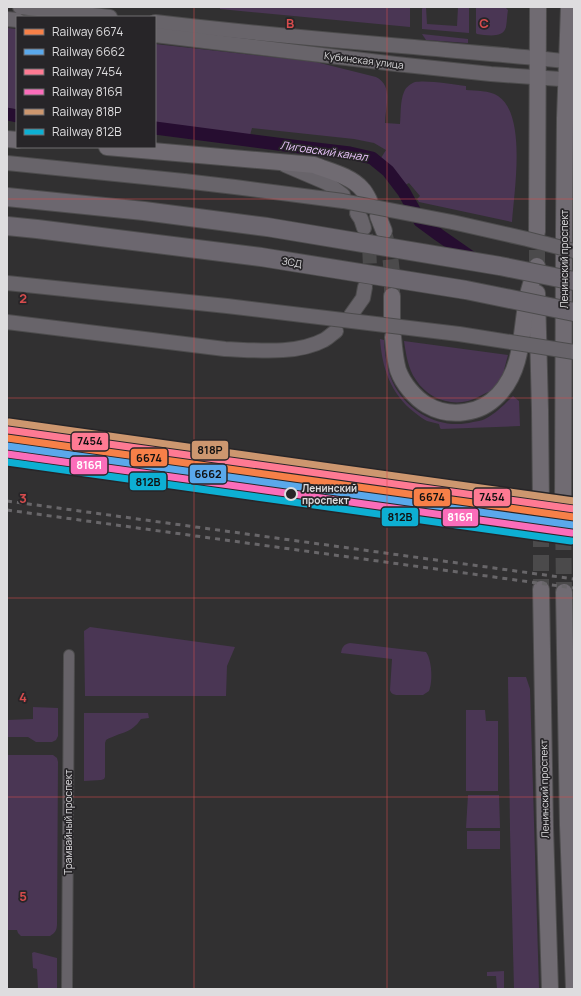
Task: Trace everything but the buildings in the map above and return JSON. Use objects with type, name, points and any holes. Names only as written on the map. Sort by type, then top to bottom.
[{"type":"highway","points":[[7,197],[144,210],[267,227],[500,266],[574,281]]},
{"type":"highway","name":"ЗСД","points":[[7,226],[261,257],[466,290],[574,312]]},
{"type":"main road","points":[[20,7],[101,16]]},
{"type":"main road","points":[[537,232],[538,7]]},
{"type":"main road","name":"Ленинский проспект","points":[[563,510],[565,118],[571,61],[569,7]]},
{"type":"main road","name":"Кубинская улица","points":[[156,22],[237,31],[571,61]]},
{"type":"main road","name":"Кубинская улица","points":[[156,35],[396,64],[570,80]]},
{"type":"main road","points":[[118,148],[314,166],[334,172],[349,179],[361,188],[369,200]]},
{"type":"main road","points":[[7,163],[184,181],[343,201],[527,238],[574,251]]},
{"type":"main road","points":[[278,163],[327,183],[343,195]]},
{"type":"main road","points":[[357,213],[364,228]]},
{"type":"main road","points":[[378,216],[384,231]]},
{"type":"main road","points":[[393,337],[398,371],[408,388],[419,400],[442,412],[456,413],[483,407],[494,400],[503,389],[508,382],[516,362],[528,295],[536,266],[541,507]]},
{"type":"main road","points":[[7,283],[227,306],[443,332],[574,352]]},
{"type":"main road","points":[[351,315],[363,298],[366,287]]},
{"type":"main road","points":[[392,296],[392,319]]},
{"type":"main road","points":[[7,322],[225,349],[251,350],[283,350],[304,347],[324,340],[336,331]]},
{"type":"main road","name":"Ленинский проспект","points":[[541,589],[545,827],[550,989]]},
{"type":"main road","points":[[564,592],[568,818],[574,989]]},
{"type":"street","name":"Трамвайный проспект","points":[[67,989],[69,655]]},
{"type":"shaded area","points":[[220,7],[410,7],[410,27],[220,9]]},
{"type":"shaded area","points":[[423,7],[426,7],[427,24],[457,26],[458,7],[469,7],[469,33],[422,29]]},
{"type":"shaded area","points":[[476,7],[505,7],[508,10],[506,27],[504,31],[498,35],[477,34]]},
{"type":"shaded area","points":[[7,28],[16,29],[16,109],[7,108]]},
{"type":"shaded area","points":[[422,34],[468,39],[468,43],[426,40]]},
{"type":"shaded area","points":[[156,44],[316,62],[376,77],[382,81],[387,91],[385,123],[400,124],[401,103],[405,90],[415,82],[461,85],[466,86],[466,90],[482,91],[494,94],[498,96],[507,106],[513,119],[516,136],[517,155],[512,222],[419,202],[417,199],[420,196],[409,183],[405,185],[381,158],[386,150],[374,143],[354,139],[252,128],[250,135],[156,124]]},
{"type":"shaded area","points":[[380,339],[384,340],[387,364],[395,387],[410,405],[428,418],[450,424],[461,424],[482,420],[500,409],[513,396],[519,401],[520,426],[441,429],[439,424],[427,421],[406,405],[394,389],[389,380],[383,360]]},
{"type":"shaded area","points":[[404,341],[508,355],[504,370],[506,372],[490,393],[488,392],[468,401],[460,402],[439,399],[426,391],[413,376],[409,366]]},
{"type":"shaded area","points":[[90,627],[235,647],[227,666],[226,696],[85,696],[84,631]]},
{"type":"shaded area","points":[[350,643],[426,652],[430,660],[431,671],[429,691],[423,695],[396,695],[391,693],[392,659],[341,653],[344,646]]},
{"type":"shaded area","points":[[508,677],[526,677],[530,689],[539,989],[514,989]]},
{"type":"shaded area","points":[[33,707],[58,708],[58,736],[56,740],[52,742],[36,742],[28,737],[7,737],[7,720],[33,719]]},
{"type":"shaded area","points":[[466,710],[485,710],[486,721],[498,721],[498,791],[466,791]]},
{"type":"shaded area","points":[[84,713],[148,713],[149,718],[141,719],[129,730],[106,740],[105,777],[101,780],[84,781]]},
{"type":"shaded area","points":[[7,755],[53,755],[57,758],[58,762],[57,926],[53,934],[50,936],[21,936],[17,930],[7,930]]},
{"type":"shaded area","points":[[468,795],[499,795],[500,828],[466,828]]},
{"type":"shaded area","points":[[467,831],[500,831],[500,849],[467,849]]},
{"type":"shaded area","points":[[34,952],[57,958],[57,989],[38,989],[37,969],[33,968],[32,953]]},
{"type":"shaded area","points":[[504,971],[504,989],[497,989],[496,976],[487,976],[487,972]]},
{"type":"waterway","name":"Лиговский канал","points":[[7,114],[16,116]]},
{"type":"waterway","name":"Лиговский канал","points":[[156,128],[350,153],[372,158],[388,171],[404,192],[420,221],[475,260]]},
{"type":"tunnel","points":[[537,232],[537,266]]},
{"type":"tunnel","points":[[366,236],[369,244],[370,268],[366,284]]},
{"type":"tunnel","points":[[385,236],[390,255],[392,296]]},
{"type":"tunnel","points":[[541,507],[541,589]]},
{"type":"tunnel","points":[[563,510],[564,592]]},
{"type":"railway","points":[[7,501],[574,579]]},
{"type":"railway","points":[[7,510],[574,588]]},
{"type":"rail line","name":"818Р","points":[[9,422],[574,501]]},
{"type":"rail line","name":"7454","points":[[8,430],[574,509]]},
{"type":"rail line","name":"6674","points":[[7,438],[574,517]]},
{"type":"rail line","name":"6662","points":[[7,446],[573,525]]},
{"type":"rail line","name":"816Я","points":[[7,454],[572,533]]},
{"type":"rail line","name":"812В","points":[[7,462],[571,541]]},
{"type":"place","name":"Ленинский проспект","points":[[291,494]]}]
